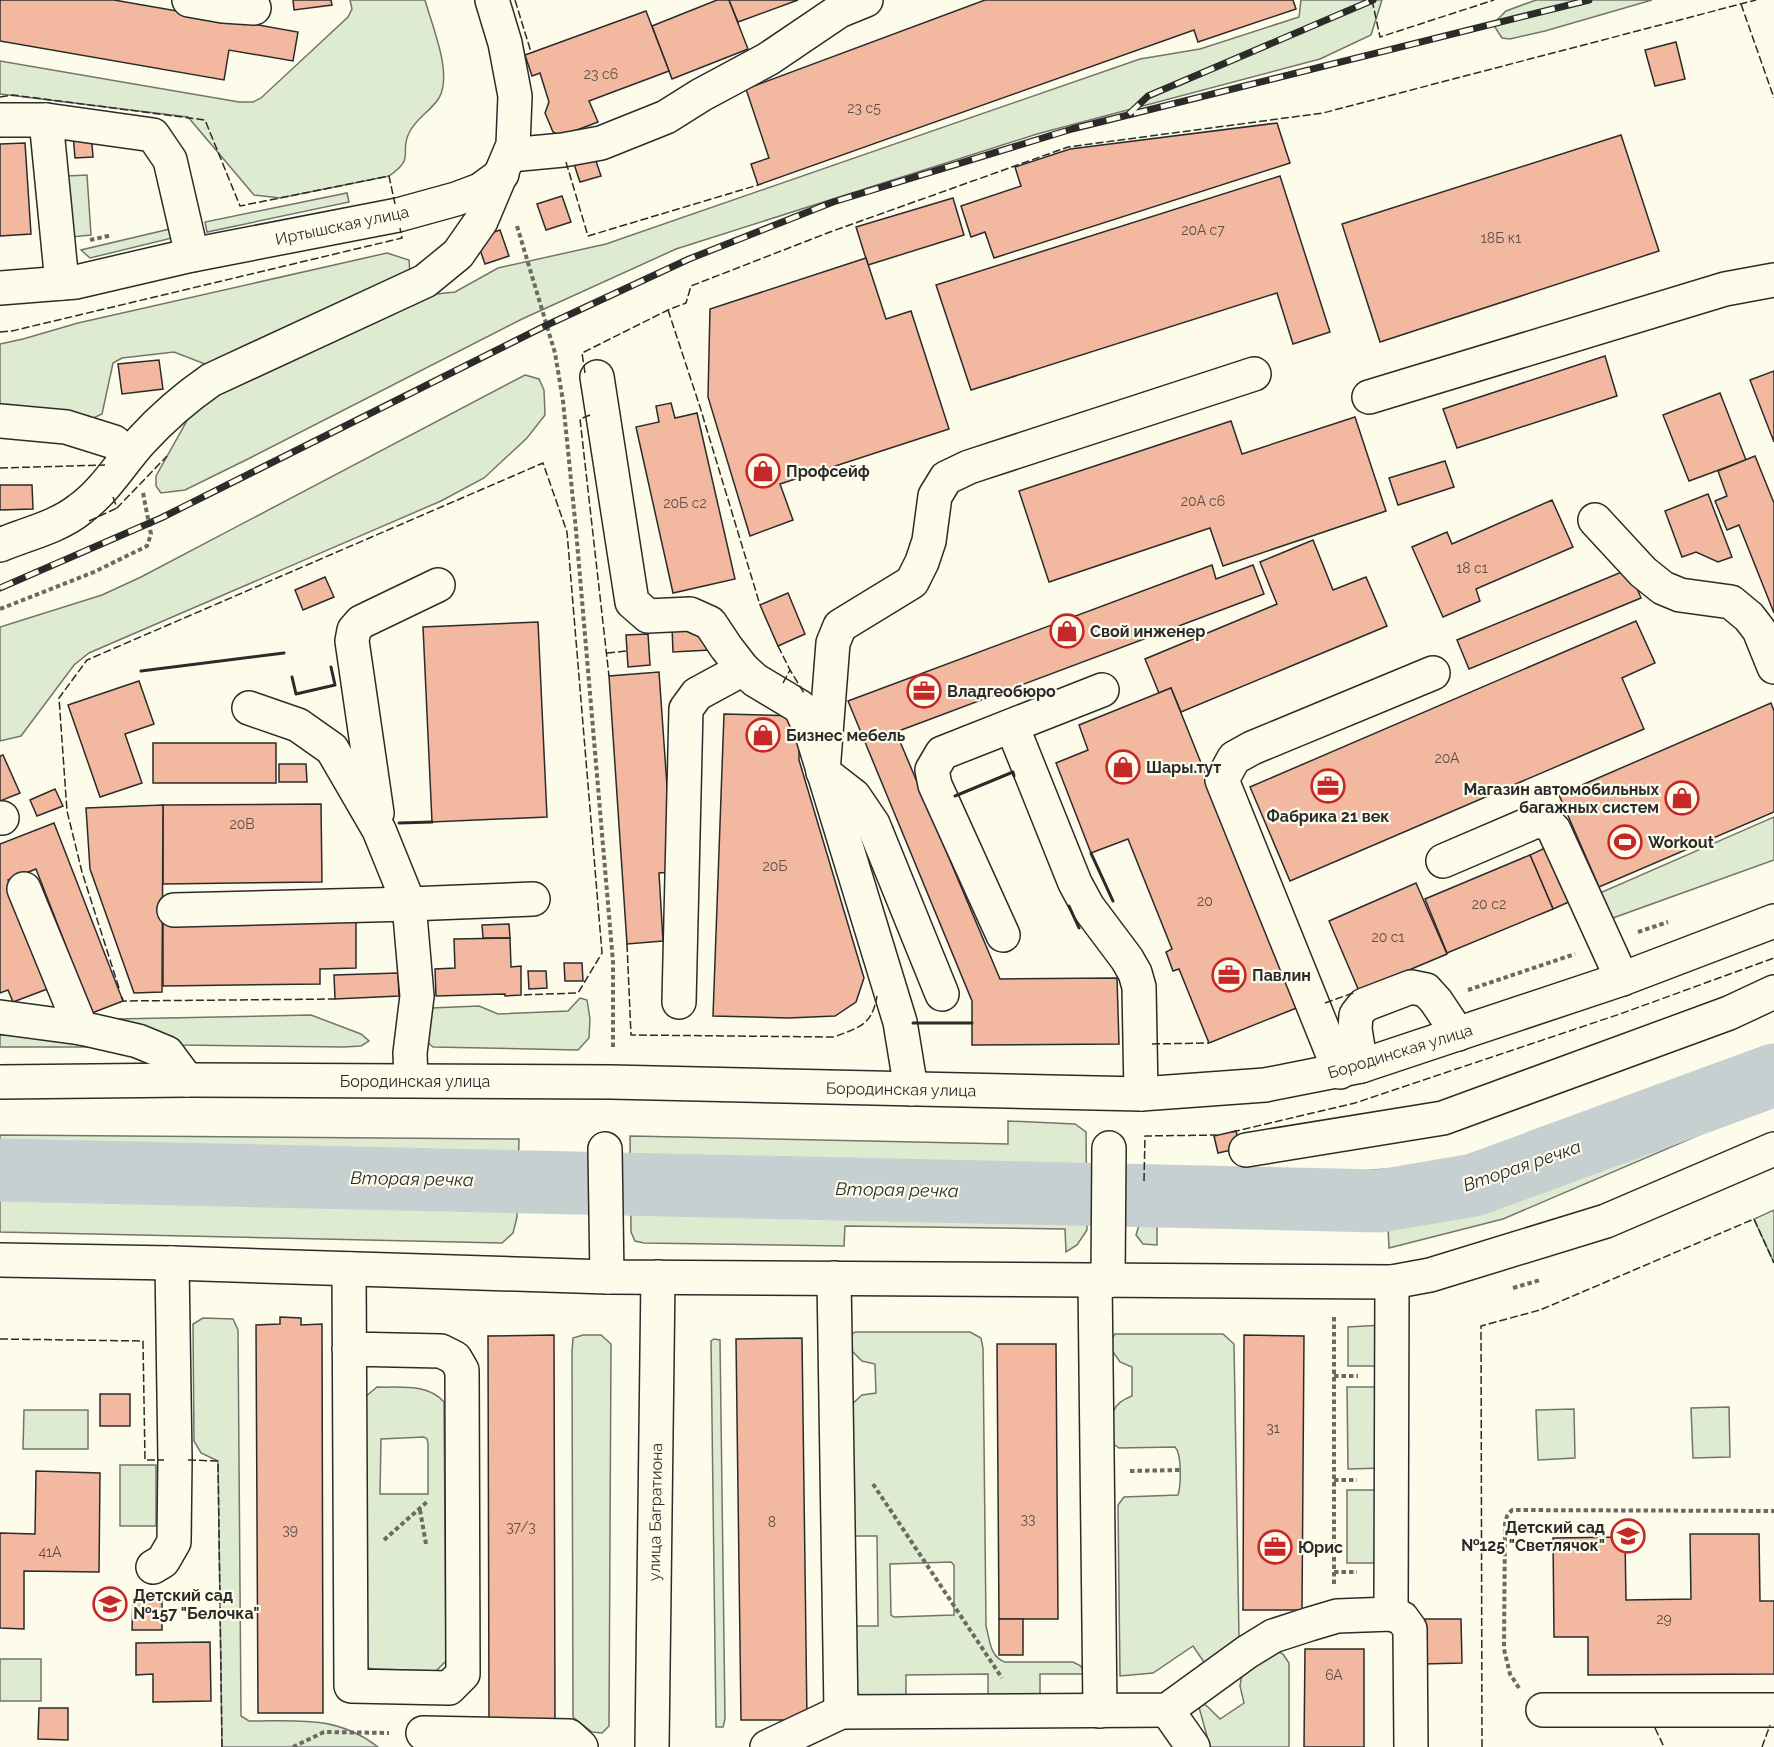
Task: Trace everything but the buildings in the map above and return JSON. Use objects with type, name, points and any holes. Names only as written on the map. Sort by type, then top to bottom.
[{"type":"main road","points":[[189,0],[223,6],[254,8]]},
{"type":"main road","points":[[0,545],[62,520],[80,509],[109,482],[129,455],[184,398],[211,380],[425,281],[458,254],[481,221],[513,145],[516,96],[505,43],[492,0]]},
{"type":"main road","points":[[506,164],[601,142],[666,117],[701,95],[768,59],[839,11],[866,0]]},
{"type":"main road","points":[[0,120],[46,120],[153,135],[170,160],[192,255]]},
{"type":"main road","points":[[46,120],[62,283]]},
{"type":"main road","name":"Иртышская улица","points":[[0,288],[76,282],[192,255],[398,215],[480,190],[506,164]]},
{"type":"main road","points":[[1369,397],[1725,289],[1774,280]]},
{"type":"main road","points":[[823,772],[833,643],[836,634],[840,626],[912,582],[922,562],[928,541],[935,496],[946,478],[969,467],[1254,375]]},
{"type":"main road","points":[[597,377],[632,602],[648,616],[690,614],[710,623],[742,669],[755,680],[800,707],[811,731],[900,1022],[912,1089]]},
{"type":"main road","points":[[0,421],[66,427],[114,442],[129,455]]},
{"type":"main road","points":[[1594,520],[1643,572],[1663,588],[1680,595],[1731,602],[1749,617],[1759,630],[1774,667]]},
{"type":"main road","points":[[379,830],[352,641],[354,630],[361,622],[438,585]]},
{"type":"main road","points":[[679,1002],[686,709],[697,694],[742,669]]},
{"type":"main road","points":[[1351,1069],[1222,780],[1234,758],[1252,748],[1433,673]]},
{"type":"main road","points":[[1003,935],[934,785],[932,770],[942,753],[1102,690]]},
{"type":"main road","points":[[249,708],[298,725],[332,750],[379,830],[409,904],[417,996],[410,1053],[411,1080]]},
{"type":"main road","points":[[1012,726],[1075,883],[1088,907],[1135,973],[1139,987],[1141,1094]]},
{"type":"main road","points":[[823,772],[854,796],[873,824],[942,994]]},
{"type":"main road","points":[[1443,861],[1534,822],[1542,821],[1549,824],[1554,830],[1622,979]]},
{"type":"main road","points":[[24,889],[81,1028]]},
{"type":"main road","points":[[174,910],[409,904],[533,898]]},
{"type":"main road","name":"Бородинская улица","points":[[0,1082],[411,1080],[611,1082],[1141,1094],[1266,1085],[1351,1069],[1622,979],[1774,921]]},
{"type":"main road","points":[[1351,1069],[1356,1015],[1364,1005],[1411,987],[1426,990],[1458,1034]]},
{"type":"main road","points":[[1246,1150],[1443,1118],[1729,1013],[1774,992]]},
{"type":"main road","points":[[0,1017],[81,1028],[138,1041],[167,1053],[187,1080]]},
{"type":"main road","points":[[1100,1711],[1097,1471],[1101,1281],[1109,1148]]},
{"type":"main road","points":[[604,1149],[607,1277]]},
{"type":"main road","points":[[0,1260],[172,1263],[607,1277],[1392,1282],[1430,1275],[1606,1221],[1772,1155]]},
{"type":"main road","points":[[153,1567],[163,1561],[174,1542],[176,1460],[172,1263]]},
{"type":"main road","points":[[349,1269],[349,1349],[351,1550],[351,1686],[449,1688],[463,1674],[462,1370],[455,1358],[441,1351],[349,1349]]},
{"type":"main road","name":"улица Багратиона","points":[[652,1747],[658,1277]]},
{"type":"main road","points":[[834,1278],[841,1712]]},
{"type":"main road","points":[[1391,1614],[1392,1282]]},
{"type":"main road","points":[[767,1747],[841,1712],[1167,1710],[1247,1652],[1274,1636],[1334,1617],[1391,1614],[1402,1618],[1410,1629],[1411,1747]]},
{"type":"main road","points":[[1167,1710],[1193,1747]]},
{"type":"main road","points":[[1543,1710],[1774,1710]]},
{"type":"main road","points":[[431,1738],[569,1736],[581,1747]]},
{"type":"path","points":[[58,246],[116,235]]},
{"type":"path","points":[[526,258],[555,353],[563,401],[574,507],[613,963],[614,1056],[611,1082]]},
{"type":"path","points":[[0,609],[94,572],[147,546],[151,534],[150,523],[141,485],[129,455]]},
{"type":"path","points":[[1334,1315],[1334,1617]]},
{"type":"path","points":[[351,1550],[376,1547],[420,1510],[462,1461]]},
{"type":"path","points":[[1097,1471],[1180,1470]]},
{"type":"path","points":[[869,1479],[1024,1711]]},
{"type":"path","points":[[1543,1710],[1534,1707],[1510,1674],[1504,1648],[1505,1524],[1512,1510],[1774,1511]]},
{"type":"path","points":[[293,1747],[324,1732],[360,1732]]},
{"type":"green space","points":[[350,0],[425,0],[443,63],[443,88],[439,98],[412,128],[406,140],[405,160],[389,176],[280,198],[254,195],[188,117],[0,94],[0,61],[239,102],[253,102],[261,98],[348,17],[352,9]]},
{"type":"green space","points":[[1301,0],[1382,0],[1371,35],[1320,59],[1037,134],[676,249],[522,319],[185,490],[161,493],[156,486],[156,476],[188,419],[216,390],[427,295],[455,292],[498,268],[606,244],[1140,59],[1200,49],[1299,17]]},
{"type":"green space","points":[[1536,0],[1652,0],[1545,31],[1510,39],[1502,38],[1493,24],[1506,11]]},
{"type":"green space","points":[[87,175],[91,235],[71,237],[67,176]]},
{"type":"green space","points":[[347,193],[349,202],[207,232],[205,222]]},
{"type":"green space","points":[[170,229],[172,238],[90,258],[81,250]]},
{"type":"green space","points":[[387,253],[409,260],[410,274],[221,362],[205,364],[174,352],[122,358],[113,363],[102,414],[89,420],[0,412],[0,344],[78,323]]},
{"type":"green space","points":[[525,375],[539,379],[544,390],[545,415],[527,438],[484,478],[441,501],[89,653],[74,665],[21,736],[0,741],[0,627],[102,595],[141,577]]},
{"type":"green space","points":[[1774,817],[1774,860],[1610,919],[1593,896]]},
{"type":"green space","points":[[580,998],[587,1000],[590,1019],[589,1038],[578,1050],[433,1047],[427,1042],[431,1008],[479,1006],[498,1014],[568,1011]]},
{"type":"green space","points":[[311,1015],[361,1034],[369,1041],[361,1046],[344,1047],[180,1045],[116,1019]]},
{"type":"green space","points":[[0,1035],[66,1039],[99,1047],[0,1047]]},
{"type":"green space","points":[[1774,1053],[1774,1103],[1503,1219],[1389,1248],[1388,1226],[1157,1224],[1157,1245],[1143,1244],[1136,1235],[1150,1189],[1458,1163],[1686,1087],[1756,1062]]},
{"type":"green space","points":[[1008,1121],[1075,1124],[1086,1132],[1087,1230],[1077,1245],[1066,1252],[1065,1229],[845,1226],[844,1246],[644,1243],[635,1241],[631,1232],[630,1136],[1008,1144]]},
{"type":"green space","points":[[0,1135],[519,1139],[517,1217],[513,1233],[502,1243],[0,1232]]},
{"type":"green space","points":[[1774,1210],[1774,1263],[1754,1219]]},
{"type":"green space","points":[[203,1318],[233,1319],[238,1330],[241,1716],[249,1721],[300,1721],[332,1725],[347,1729],[378,1747],[222,1747],[218,1461],[201,1453],[194,1441],[193,1324]]},
{"type":"green space","points":[[1382,1325],[1382,1366],[1348,1366],[1348,1327]]},
{"type":"green space","points":[[855,1332],[970,1332],[981,1338],[983,1348],[986,1626],[990,1643],[996,1656],[1005,1662],[1073,1662],[1081,1666],[1084,1674],[1040,1674],[1040,1695],[988,1695],[988,1674],[906,1675],[906,1695],[860,1695],[853,1689],[853,1626],[878,1626],[877,1536],[852,1536],[850,1406],[862,1395],[876,1393],[875,1364],[862,1361],[849,1348],[850,1336]],"holes":[[[951,1562],[954,1565],[954,1615],[894,1617],[891,1615],[890,1564]]]},
{"type":"green space","points":[[1115,1334],[1223,1334],[1234,1344],[1239,1637],[1234,1646],[1208,1668],[1193,1646],[1153,1673],[1120,1676],[1118,1505],[1124,1497],[1178,1495],[1180,1470],[1179,1456],[1175,1447],[1119,1448],[1112,1443],[1111,1420],[1114,1409],[1132,1396],[1132,1367],[1120,1362],[1111,1349],[1111,1341]]},
{"type":"green space","points":[[583,1335],[601,1335],[611,1344],[609,1726],[602,1733],[592,1732],[573,1717],[572,1352],[573,1338]]},
{"type":"green space","points":[[720,1340],[725,1719],[723,1727],[716,1727],[711,1341]]},
{"type":"green space","points":[[377,1387],[404,1387],[430,1392],[444,1402],[446,1661],[436,1671],[368,1668],[366,1660],[365,1397]],"holes":[[[424,1437],[427,1439],[428,1494],[380,1494],[381,1439]]]},
{"type":"green space","points":[[1347,1387],[1382,1387],[1383,1468],[1348,1469]]},
{"type":"green space","points":[[1729,1407],[1730,1457],[1693,1458],[1691,1408]]},
{"type":"green space","points":[[1574,1409],[1575,1458],[1538,1460],[1536,1410]]},
{"type":"green space","points":[[24,1410],[88,1410],[88,1449],[23,1449]]},
{"type":"green space","points":[[120,1465],[156,1465],[156,1526],[120,1526]]},
{"type":"green space","points":[[1347,1490],[1382,1490],[1381,1563],[1347,1563]]},
{"type":"green space","points":[[1272,1649],[1283,1654],[1289,1663],[1289,1747],[1210,1747],[1197,1700],[1220,1719],[1244,1703],[1240,1686],[1243,1667]]},
{"type":"green space","points":[[0,1659],[41,1659],[41,1701],[0,1701]]},
{"type":"waterway","name":"Вторая речка","points":[[0,1170],[1380,1201],[1474,1185],[1774,1075]]},
{"type":"railway","points":[[1129,114],[1148,96],[1373,0]]},
{"type":"railway","points":[[0,588],[161,518],[547,325],[689,259],[833,202],[1072,129],[1589,0]]},
{"type":"fence","points":[[515,0],[531,52]]},
{"type":"fence","points":[[1372,0],[1380,37],[1494,0]]},
{"type":"fence","points":[[585,373],[582,353],[686,303],[691,286],[830,232],[1068,147],[1323,113],[1756,0]]},
{"type":"fence","points":[[1741,4],[1774,98]]},
{"type":"fence","points":[[0,97],[13,95],[205,120],[240,206],[389,176],[395,204]]},
{"type":"fence","points":[[566,162],[588,236],[758,185]]},
{"type":"fence","points":[[0,332],[402,238],[400,228]]},
{"type":"fence","points":[[668,310],[760,605]]},
{"type":"fence","points":[[590,415],[580,419],[609,676]]},
{"type":"fence","points":[[113,497],[117,508],[167,456]]},
{"type":"fence","points":[[119,988],[82,872],[67,811],[59,698],[87,660],[543,463],[567,532],[602,953],[578,993],[521,995]]},
{"type":"fence","points":[[0,468],[105,465]]},
{"type":"fence","points":[[89,521],[117,508]]},
{"type":"fence","points":[[778,646],[790,670]]},
{"type":"fence","points":[[607,653],[627,651]]},
{"type":"fence","points":[[783,683],[790,670],[804,693]]},
{"type":"fence","points":[[627,944],[631,1035],[834,1037],[863,1024],[872,1013],[877,996]]},
{"type":"fence","points":[[1232,1132],[1355,1103],[1620,1014],[1774,958]]},
{"type":"fence","points":[[1325,1003],[1356,992]]},
{"type":"fence","points":[[122,997],[123,1001],[335,999]]},
{"type":"fence","points":[[1152,1044],[1209,1043]]},
{"type":"fence","points":[[1144,1181],[1145,1136],[1217,1135]]},
{"type":"fence","points":[[1482,1747],[1481,1326],[1540,1310],[1754,1219],[1774,1263]]},
{"type":"fence","points":[[0,1339],[143,1341],[145,1460],[164,1460]]},
{"type":"fence","points":[[188,1460],[218,1461],[222,1747]]},
{"type":"fence","points":[[1762,1747],[1770,1725]]},
{"type":"fence","points":[[1655,1728],[1664,1747]]},
{"type":"wall","points":[[141,671],[284,653]]},
{"type":"wall","points":[[292,677],[296,694],[335,685],[331,667]]},
{"type":"wall","points":[[955,796],[1013,772],[1014,776]]},
{"type":"wall","points":[[399,823],[432,822]]},
{"type":"wall","points":[[1091,853],[1113,901]]},
{"type":"wall","points":[[1069,906],[1079,928]]},
{"type":"wall","points":[[913,1023],[972,1023]]},
{"type":"place","name":"Профсейф","points":[[763,471]]},
{"type":"place","name":"Свой инженер","points":[[1067,631]]},
{"type":"place","name":"Владгеобюро","points":[[924,691]]},
{"type":"place","name":"Бизнес мебель","points":[[763,735]]},
{"type":"place","name":"Шары.тут","points":[[1123,767]]},
{"type":"place","name":"Фабрика 21 век","points":[[1328,786]]},
{"type":"place","name":"Магазин автомобильных багажных систем","points":[[1682,798]]},
{"type":"place","name":"Workout","points":[[1625,842]]},
{"type":"place","name":"Павлин","points":[[1229,975]]},
{"type":"place","name":"Детский сад №125 \"Светлячок\"","points":[[1628,1536]]},
{"type":"place","name":"Юрис","points":[[1275,1547]]},
{"type":"place","name":"Детский сад №157 \"Белочка\"","points":[[110,1604]]}]
